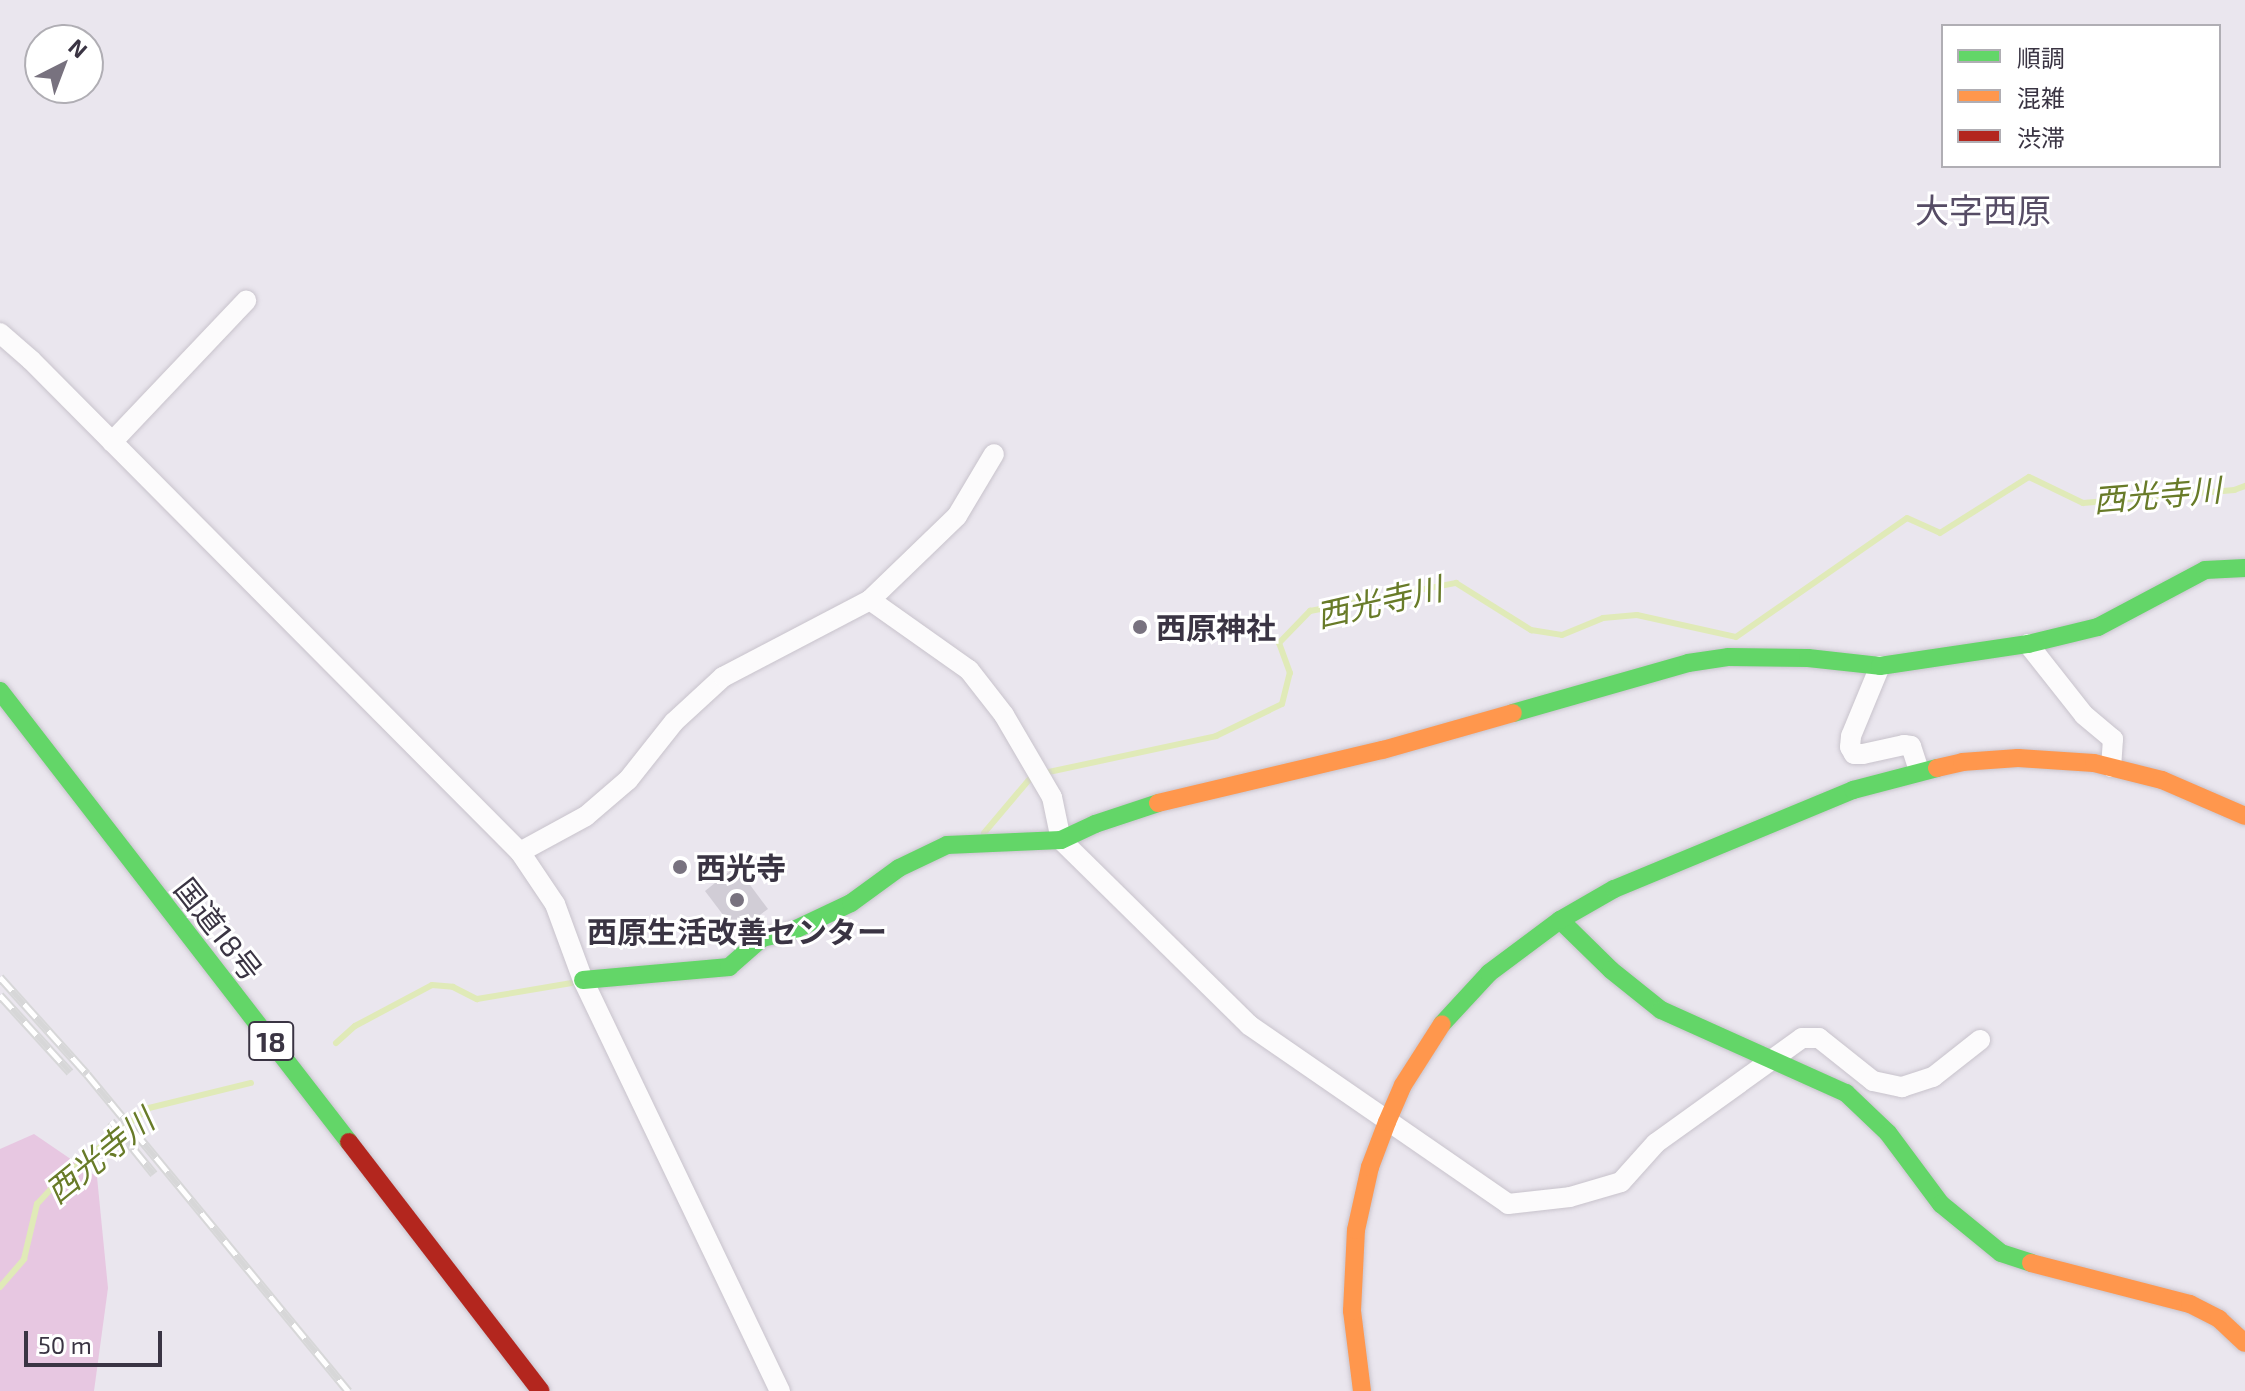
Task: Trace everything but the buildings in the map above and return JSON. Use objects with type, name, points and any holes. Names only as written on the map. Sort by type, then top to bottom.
[{"type":"main road","points":[[583,980],[729,967],[762,938],[792,931],[851,903],[899,868],[947,845],[1061,840],[1095,824],[1162,802],[1383,750],[1688,663],[1744,657],[1808,658],[1880,666],[2028,644],[2098,627],[2205,570],[2245,568]]},
{"type":"main road","name":"国道18号","points":[[0,691],[541,1391]]},
{"type":"main road","points":[[1362,1391],[1352,1311],[1356,1230],[1370,1167],[1387,1122],[1403,1085],[1443,1023],[1489,973],[1560,920],[1614,889],[1706,848],[1853,790],[1962,762],[2057,759],[2111,767],[2185,788],[2245,816]]},
{"type":"main road","points":[[1560,920],[1611,970],[1661,1010],[1829,1083],[1859,1103],[1888,1133],[1941,1204],[2001,1253],[2057,1272],[2190,1304],[2219,1319],[2245,1343]]},
{"type":"street","points":[[112,442],[246,301]]},
{"type":"street","points":[[0,333],[520,852],[555,904],[583,980],[780,1391]]},
{"type":"street","points":[[520,852],[586,816],[628,780],[674,722],[723,677],[870,600],[957,516],[994,454]]},
{"type":"street","points":[[870,600],[969,670],[1004,715],[1052,797],[1061,840],[1249,1025],[1508,1204],[1527,1204],[1621,1182],[1656,1143],[1777,1059],[1802,1038],[1819,1038],[1873,1081],[1902,1087],[1933,1077],[1980,1040]]},
{"type":"street","points":[[2028,644],[2084,715],[2113,739],[2111,767]]},
{"type":"street","points":[[1880,666],[1851,736],[1850,747],[1854,754],[1863,754],[1911,746],[1919,771]]},
{"type":"shaded area","points":[[34,1134],[97,1177],[108,1288],[94,1391],[0,1391],[0,1149]]},
{"type":"waterway","name":"西光寺川","points":[[1044,773],[1216,736],[1282,704],[1290,673],[1279,643],[1310,611],[1456,583],[1531,630],[1562,635],[1603,618],[1637,615],[1736,637],[1907,518],[1940,533],[2029,477],[2083,503],[2234,490],[2245,486]]},
{"type":"waterway","name":"西光寺川","points":[[984,833],[1033,775]]},
{"type":"waterway","name":"西光寺川","points":[[336,1043],[355,1026],[432,985],[453,987],[477,999],[572,983]]},
{"type":"waterway","name":"西光寺川","points":[[0,1287],[24,1259],[37,1204],[60,1179],[149,1108],[251,1083]]},
{"type":"railway","points":[[0,977],[87,1074],[348,1391]]},
{"type":"railway","points":[[0,995],[70,1072]]},
{"type":"railway","points":[[111,1121],[154,1174]]},
{"type":"traffic: fast","points":[[1513,713],[1688,663],[1728,657],[1808,658],[1880,666],[2028,644],[2098,627],[2205,570],[2245,568]]},
{"type":"traffic: fast","points":[[0,691],[349,1142]]},
{"type":"traffic: fast","points":[[1442,1024],[1489,973],[1560,920],[1614,889],[1853,790],[1937,768]]},
{"type":"traffic: fast","points":[[583,980],[729,967],[762,938],[792,931],[851,903],[899,868],[947,845],[1061,840],[1095,824],[1158,803]]},
{"type":"traffic: fast","points":[[1560,920],[1611,970],[1661,1010],[1846,1093],[1888,1133],[1941,1204],[2001,1253],[2031,1263]]},
{"type":"traffic: slow","points":[[1158,803],[1383,750],[1513,713]]},
{"type":"traffic: slow","points":[[1937,768],[1962,762],[2018,758],[2094,763],[2162,780],[2245,816]]},
{"type":"traffic: slow","points":[[1362,1391],[1352,1311],[1356,1230],[1370,1167],[1387,1122],[1403,1085],[1442,1024]]},
{"type":"traffic: slow","points":[[2031,1263],[2190,1304],[2219,1319],[2245,1343]]},
{"type":"traffic: jam","points":[[349,1142],[541,1391]]},
{"type":"place","name":"西原神社","points":[[1140,627]]},
{"type":"place","name":"西光寺","points":[[680,867]]},
{"type":"place","name":"西原生活改善センター","points":[[737,900]]},
{"type":"district","name":"大字西原","points":[[1983,210]]}]
